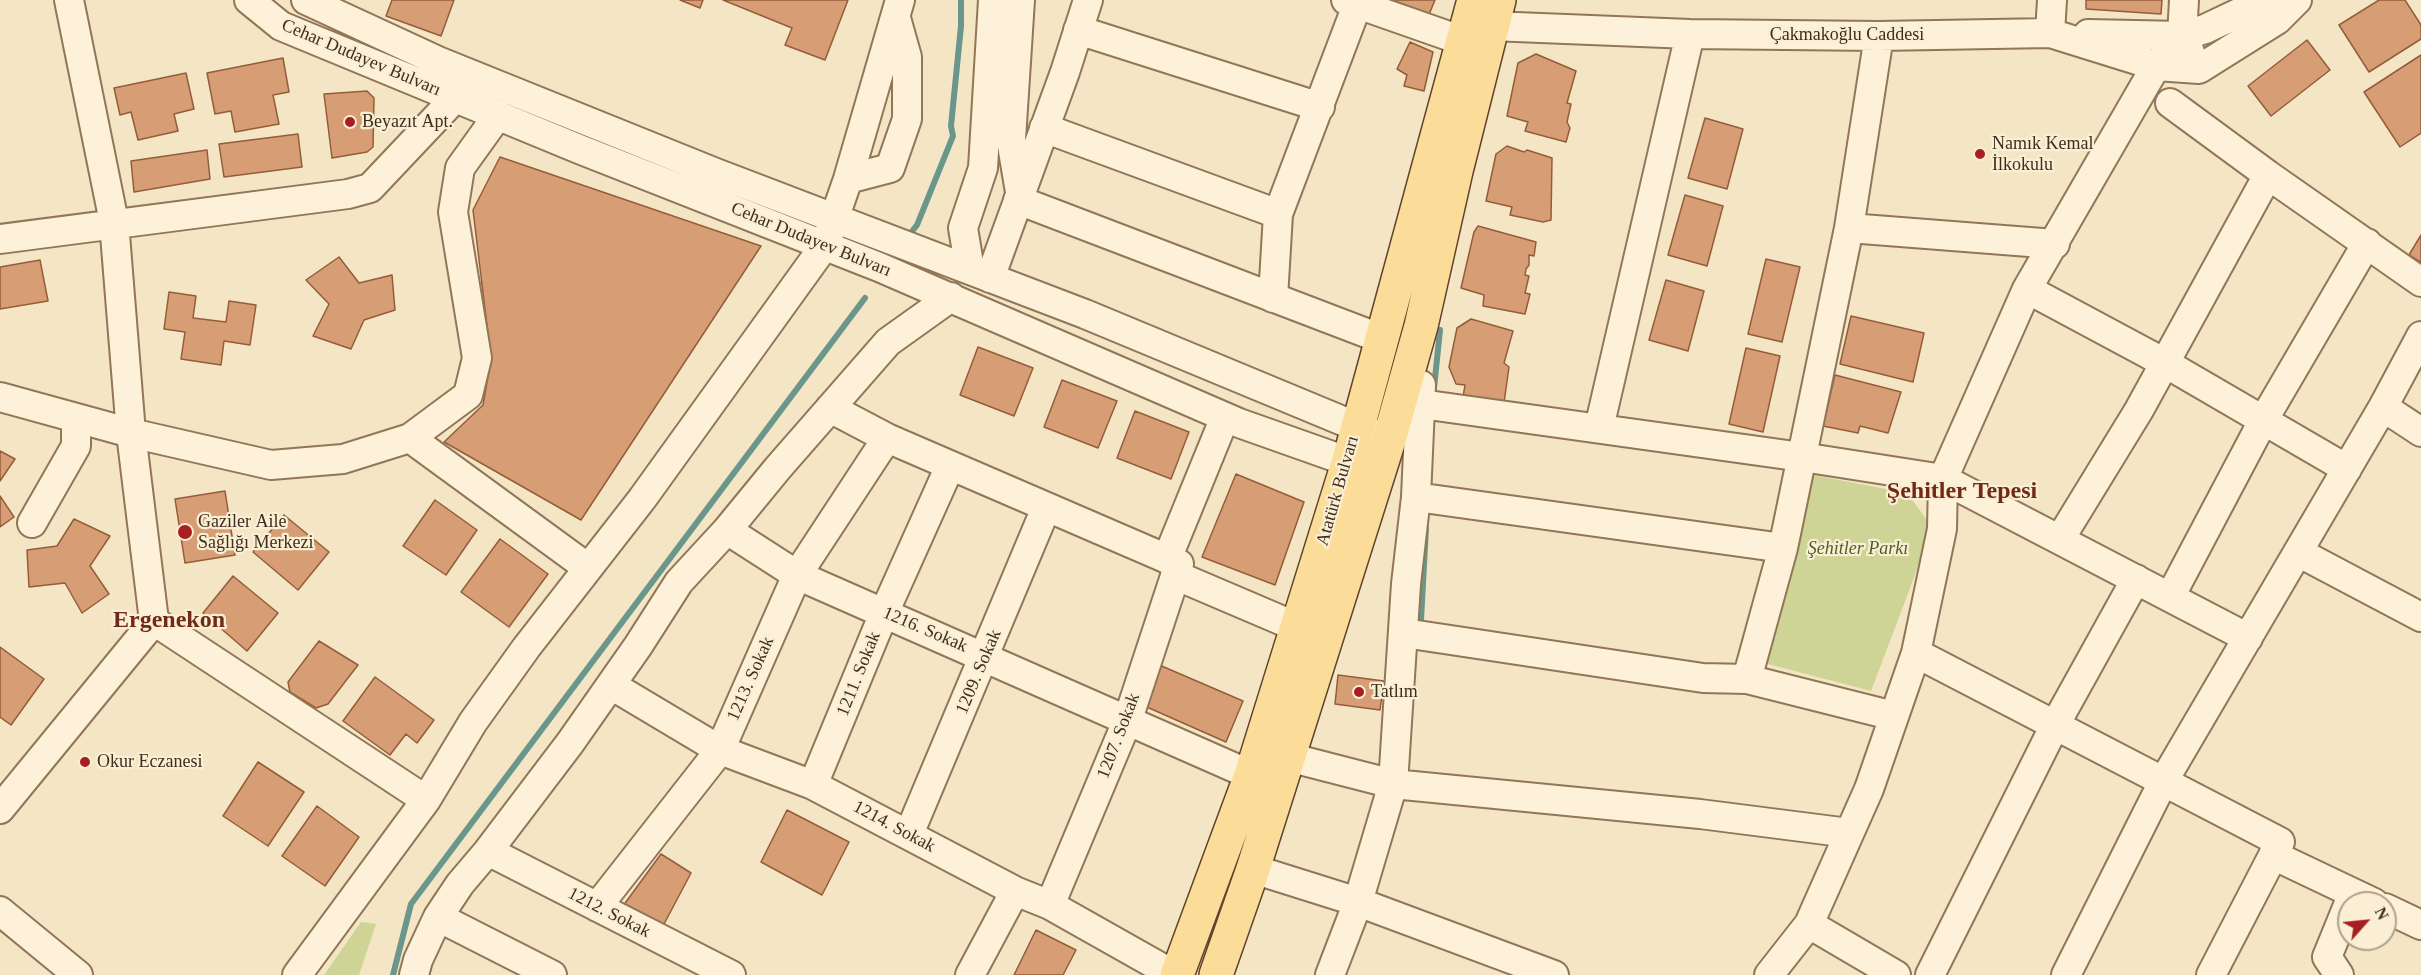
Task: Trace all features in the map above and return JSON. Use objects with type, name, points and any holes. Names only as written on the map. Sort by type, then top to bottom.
[{"type":"main road","name":"Atatürk Bulvarı","points":[[1175,975],[1251,776],[1297,627],[1363,467],[1389,440],[1421,326],[1482,17]]},
{"type":"main road","name":"Atatürk Bulvarı","points":[[1216,975],[1253,869],[1288,757],[1363,467],[1357,425],[1482,17]]},
{"type":"street","points":[[0,809],[154,621],[149,565],[131,433],[114,222],[69,0]]},
{"type":"street","name":"Cehar Dudayev Bulvarı","points":[[249,0],[281,26],[951,297],[1226,417],[1363,467]]},
{"type":"street","name":"Cehar Dudayev Bulvarı","points":[[306,0],[438,61],[835,219],[1085,314],[1389,440]]},
{"type":"street","points":[[980,274],[963,228],[983,168],[993,0]]},
{"type":"street","points":[[1019,197],[1011,140],[1020,0]]},
{"type":"street","points":[[980,274],[1019,197],[1088,0]]},
{"type":"street","points":[[2052,0],[2050,33],[2182,36],[2205,29],[2266,0]]},
{"type":"street","points":[[2184,0],[2182,36],[2199,69]]},
{"type":"street","points":[[2116,133],[2170,103],[2199,69],[2277,20],[2297,0]]},
{"type":"street","points":[[1273,298],[1278,214],[1320,107],[1354,2]]},
{"type":"street","name":"Çakmakoğlu Caddesi","points":[[1354,2],[1482,17],[1690,34],[1879,36],[2050,33],[2156,66],[2199,69]]},
{"type":"street","points":[[848,179],[890,168],[907,119],[907,57],[898,9]]},
{"type":"street","points":[[297,975],[426,800],[473,722],[642,499],[825,245],[848,179],[898,9]]},
{"type":"street","points":[[1078,30],[1320,107]]},
{"type":"street","points":[[1599,428],[1690,34]]},
{"type":"street","points":[[1747,679],[1783,548],[1850,228],[1879,36]]},
{"type":"street","points":[[1769,975],[1809,924],[1869,789],[1916,653],[1942,529],[1943,479],[2027,290],[2156,66],[2182,36]]},
{"type":"street","points":[[0,239],[114,222],[348,194],[370,188],[455,98]]},
{"type":"street","points":[[2170,103],[2421,282]]},
{"type":"street","points":[[0,397],[131,433],[271,465],[343,459],[410,438],[468,394],[477,358],[453,212],[460,168],[498,115]]},
{"type":"street","points":[[1044,128],[1278,214]]},
{"type":"street","points":[[2060,539],[2139,410],[2268,175]]},
{"type":"street","points":[[1019,197],[1382,339]]},
{"type":"street","points":[[1850,228],[2055,244]]},
{"type":"street","points":[[2170,597],[2264,419],[2367,243]]},
{"type":"street","points":[[2027,290],[2165,363],[2347,469]]},
{"type":"street","points":[[414,975],[418,960],[438,917],[459,884],[488,851],[570,743],[679,582],[727,530],[888,342],[951,297]]},
{"type":"street","points":[[1330,975],[1358,902],[1393,784],[1406,584],[1416,496],[1421,404],[1421,326]]},
{"type":"street","points":[[2066,975],[2163,782],[2383,407],[2421,336]]},
{"type":"street","points":[[1421,404],[1943,479],[2248,638]]},
{"type":"street","points":[[2383,407],[2421,432]]},
{"type":"street","points":[[830,408],[887,438],[1173,566],[1297,627]]},
{"type":"street","name":"1207. Sokak","points":[[1050,905],[1128,719],[1173,566],[1226,417]]},
{"type":"street","points":[[32,522],[76,446],[76,418]]},
{"type":"street","points":[[410,438],[588,568]]},
{"type":"street","name":"1213. Sokak","points":[[597,907],[720,750],[797,575],[887,438]]},
{"type":"street","name":"1211. Sokak","points":[[813,785],[884,613],[950,466]]},
{"type":"street","points":[[1416,496],[1783,548]]},
{"type":"street","name":"1209. Sokak","points":[[909,834],[986,657],[1046,508]]},
{"type":"street","name":"1216. Sokak","points":[[727,530],[797,575],[1128,719],[1251,776]]},
{"type":"street","points":[[2298,552],[2421,617]]},
{"type":"street","points":[[1930,975],[2055,725],[2136,579]]},
{"type":"street","points":[[154,621],[426,800]]},
{"type":"street","points":[[1404,633],[1704,678],[1747,679],[1894,716]]},
{"type":"street","points":[[1916,653],[2280,842],[2211,975]]},
{"type":"street","name":"1214. Sokak","points":[[611,685],[720,750],[813,785],[1015,891],[1050,905],[1175,975]]},
{"type":"street","points":[[1288,757],[1393,784],[1700,814],[1849,833]]},
{"type":"street","name":"1212. Sokak","points":[[488,851],[597,907],[698,968],[731,975]]},
{"type":"street","points":[[2273,855],[2338,891]]},
{"type":"street","points":[[1253,869],[1358,902],[1554,975]]},
{"type":"street","points":[[970,975],[1015,891]]},
{"type":"street","points":[[0,911],[78,975]]},
{"type":"street","points":[[2397,914],[2421,925]]},
{"type":"street","points":[[438,917],[552,975]]},
{"type":"street","points":[[1809,924],[1896,975]]},
{"type":"street","points":[[2337,938],[2327,957],[2338,975]]},
{"type":"green space","name":"Şehitler Parkı","points":[[1813,475],[1907,493],[1927,520],[1926,541],[1871,691],[1764,663]]},
{"type":"green space","points":[[361,922],[376,924],[359,975],[324,975]]},
{"type":"building","points":[[392,0],[454,0],[441,36],[386,16]]},
{"type":"building","points":[[680,0],[703,0],[700,8]]},
{"type":"building","points":[[723,0],[848,0],[825,60],[785,45],[792,28]]},
{"type":"building","points":[[1390,0],[1435,0],[1428,17]]},
{"type":"building","points":[[2086,0],[2162,0],[2161,14],[2086,9]]},
{"type":"building","points":[[2379,0],[2405,0],[2421,25],[2421,39],[2369,72],[2339,25]]},
{"type":"building","points":[[2307,40],[2330,70],[2271,116],[2248,86]]},
{"type":"building","points":[[1410,42],[1433,52],[1424,91],[1404,86],[1407,75],[1397,69]]},
{"type":"building","points":[[1536,54],[1576,71],[1567,103],[1571,104],[1567,122],[1570,128],[1566,142],[1525,131],[1528,122],[1507,116],[1518,63]]},
{"type":"building","points":[[2421,55],[2421,133],[2400,147],[2364,92]]},
{"type":"building","points":[[283,58],[289,92],[273,95],[279,124],[235,132],[231,111],[215,114],[207,73]]},
{"type":"building","points":[[186,73],[194,109],[174,114],[178,131],[138,140],[131,112],[120,115],[114,88]]},
{"type":"building","name":"Beyazıt Apt.","points":[[367,91],[374,98],[373,147],[367,152],[332,158],[324,94]]},
{"type":"building","points":[[1705,118],[1743,129],[1727,189],[1688,178]]},
{"type":"building","points":[[298,134],[302,167],[224,177],[219,144]]},
{"type":"building","points":[[1507,146],[1552,158],[1551,220],[1543,222],[1510,215],[1512,207],[1486,201],[1496,154]]},
{"type":"building","points":[[207,150],[210,179],[134,192],[131,161]]},
{"type":"building","points":[[500,157],[761,246],[581,520],[444,442],[483,405],[491,359],[473,210]]},
{"type":"building","points":[[1685,195],[1723,206],[1707,266],[1668,255]]},
{"type":"building","points":[[1478,226],[1536,242],[1534,256],[1529,255],[1529,265],[1525,275],[1529,276],[1525,293],[1530,294],[1525,314],[1483,306],[1484,295],[1461,288],[1474,232]]},
{"type":"building","points":[[2421,235],[2421,262],[2409,255]]},
{"type":"building","points":[[339,257],[359,283],[392,275],[395,310],[364,320],[351,349],[313,336],[329,304],[306,280]]},
{"type":"building","points":[[1766,259],[1800,267],[1782,342],[1748,334]]},
{"type":"building","points":[[40,260],[48,301],[0,309],[0,267]]},
{"type":"building","points":[[1666,280],[1704,291],[1688,351],[1649,340]]},
{"type":"building","points":[[169,292],[196,296],[193,318],[226,322],[229,301],[256,305],[250,345],[224,341],[221,365],[181,359],[185,332],[164,329]]},
{"type":"building","points":[[1851,316],[1924,333],[1913,382],[1840,364]]},
{"type":"building","points":[[1471,319],[1513,331],[1504,363],[1509,367],[1504,403],[1463,397],[1465,385],[1456,384],[1449,367],[1457,328]]},
{"type":"building","points":[[978,347],[1033,368],[1014,416],[960,395]]},
{"type":"building","points":[[1746,348],[1780,356],[1763,432],[1729,424]]},
{"type":"building","points":[[1835,375],[1901,392],[1888,433],[1860,426],[1858,433],[1823,426]]},
{"type":"building","points":[[1062,380],[1117,401],[1098,448],[1044,427]]},
{"type":"building","points":[[1135,411],[1189,432],[1171,479],[1117,458]]},
{"type":"building","points":[[0,451],[15,459],[0,481]]},
{"type":"building","points":[[1236,474],[1304,502],[1275,585],[1202,557]]},
{"type":"building","points":[[225,491],[235,555],[185,563],[175,499]]},
{"type":"building","points":[[0,496],[14,517],[0,527]]},
{"type":"building","points":[[435,500],[477,530],[446,575],[403,546]]},
{"type":"building","points":[[284,515],[329,552],[298,590],[253,552]]},
{"type":"building","points":[[74,519],[110,536],[90,566],[109,594],[82,613],[65,583],[29,587],[27,550],[57,546]]},
{"type":"building","points":[[500,539],[548,574],[509,627],[461,592]]},
{"type":"building","points":[[233,576],[278,613],[247,651],[203,613]]},
{"type":"building","points":[[319,641],[358,665],[328,704],[316,708],[290,692],[288,682]]},
{"type":"building","points":[[0,647],[44,679],[11,725],[0,717]]},
{"type":"building","points":[[1157,664],[1243,701],[1226,742],[1140,704]]},
{"type":"building","name":"Tatlım","points":[[1338,675],[1384,681],[1380,710],[1335,704]]},
{"type":"building","points":[[375,677],[434,720],[417,743],[406,734],[390,755],[343,721]]},
{"type":"building","points":[[258,762],[304,792],[268,846],[223,816]]},
{"type":"building","points":[[317,806],[359,837],[325,886],[282,856]]},
{"type":"building","points":[[787,810],[849,842],[822,895],[761,862]]},
{"type":"building","points":[[661,854],[691,873],[663,926],[623,906]]},
{"type":"building","points":[[1036,930],[1076,950],[1063,975],[1014,975]]},
{"type":"waterway","points":[[910,234],[917,225],[953,136],[951,126],[961,26],[961,0]]},
{"type":"waterway","points":[[393,975],[411,904],[865,298]]},
{"type":"waterway","points":[[1434,388],[1440,330]]},
{"type":"waterway","points":[[1421,620],[1426,528]]},
{"type":"place","name":"Beyazıt Apt.","points":[[350,122]]},
{"type":"place","name":"Namık Kemal İlkokulu","points":[[1980,154]]},
{"type":"place","name":"Gaziler Aile Sağlığı Merkezi","points":[[185,532]]},
{"type":"place","name":"Tatlım","points":[[1359,692]]},
{"type":"place","name":"Okur Eczanesi","points":[[85,762]]},
{"type":"district","name":"Şehitler Tepesi","points":[[1962,492]]},
{"type":"district","name":"Ergenekon","points":[[169,621]]}]
